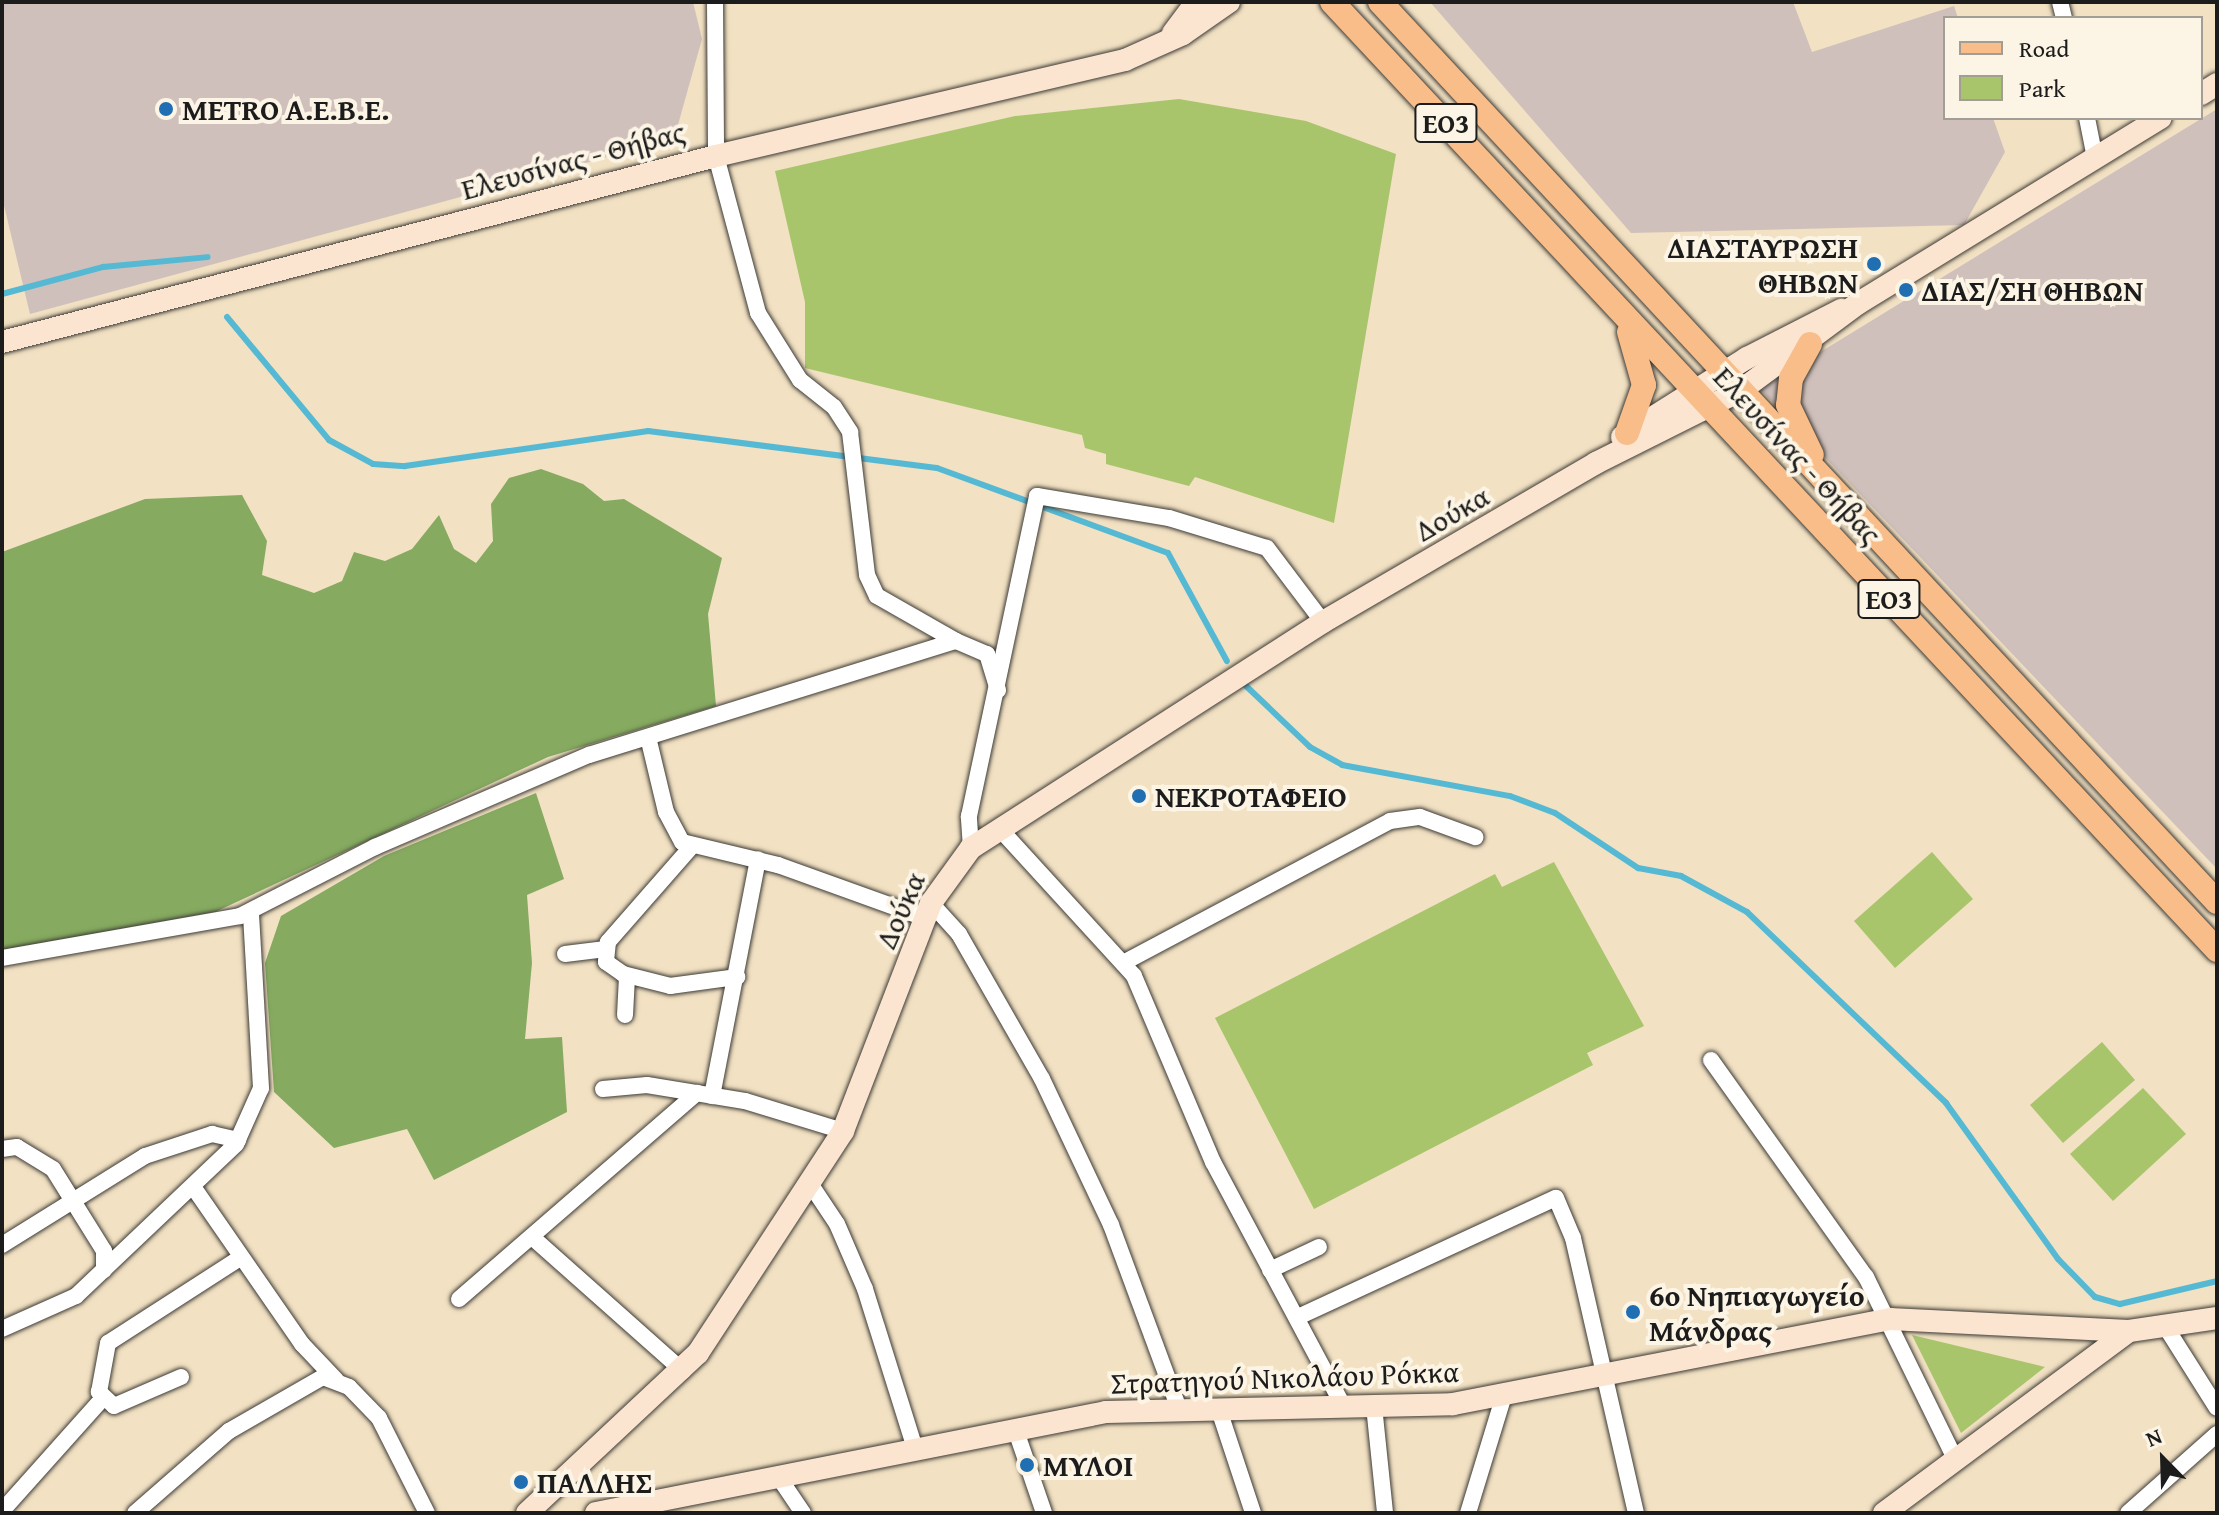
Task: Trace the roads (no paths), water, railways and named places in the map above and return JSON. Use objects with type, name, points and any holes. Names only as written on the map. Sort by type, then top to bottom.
[{"type":"main road","points":[[1162,45],[1196,2]]},
{"type":"main road","name":"Ελευσίνας - Θήβας","points":[[2,342],[716,156],[1162,45],[1229,2]]},
{"type":"main road","name":"Ελευσίνας - Θήβας","points":[[1332,2],[2217,950]]},
{"type":"main road","name":"Ελευσίνας - Θήβας","points":[[1380,2],[2217,902]]},
{"type":"main road","points":[[1857,304],[2158,120]]},
{"type":"main road","name":"ΕΟ3","points":[[1601,290],[1642,360],[1644,385],[1627,433]]},
{"type":"main road","name":"Δούκα","points":[[1596,463],[1627,433],[1693,390],[1857,304]]},
{"type":"main road","name":"Δούκα","points":[[527,1513],[683,1371],[843,1131],[930,911],[971,848],[1323,622],[1596,463],[1710,409],[1740,391],[1810,344],[1857,304]]},
{"type":"main road","name":"ΕΟ3","points":[[1810,344],[1791,378],[1788,405],[1836,495]]},
{"type":"main road","name":"Στρατηγού Νικολάου Ρόκκα","points":[[596,1513],[780,1479],[915,1449],[1178,1406],[1374,1406],[1504,1395],[1890,1319],[2129,1331],[2167,1329],[2217,1318]]},
{"type":"main road","points":[[1884,1513],[2129,1331]]},
{"type":"street","points":[[715,2],[716,156],[758,313],[800,380],[834,407],[850,432],[871,586],[888,606],[987,654],[998,690]]},
{"type":"street","points":[[2087,120],[2095,158]]},
{"type":"street","points":[[971,848],[969,816],[1037,496],[1169,518],[1267,548],[1323,622]]},
{"type":"street","points":[[2,958],[208,926],[251,912],[422,826],[648,737],[956,641]]},
{"type":"street","points":[[648,737],[673,832],[692,846],[758,859],[930,911],[959,934],[1042,1079],[1111,1225],[1178,1406]]},
{"type":"street","points":[[1123,963],[1390,821],[1420,817],[1475,837]]},
{"type":"street","points":[[999,828],[1123,963],[1146,998],[1182,1096],[1343,1405]]},
{"type":"street","points":[[565,954],[604,949],[692,846]]},
{"type":"street","points":[[459,1299],[704,1094],[737,977],[758,859]]},
{"type":"street","points":[[2,1329],[59,1307],[194,1188],[238,1140],[261,1088],[251,912]]},
{"type":"street","points":[[604,949],[612,970],[670,986],[737,977]]},
{"type":"street","points":[[625,1015],[627,976]]},
{"type":"street","points":[[1711,1060],[1890,1319],[1955,1459]]},
{"type":"street","points":[[603,1089],[647,1085],[704,1094],[843,1131]]},
{"type":"street","points":[[2,1245],[112,1171],[184,1139],[238,1140]]},
{"type":"street","points":[[2,1149],[33,1155],[73,1198],[104,1251],[104,1270]]},
{"type":"street","points":[[809,1182],[831,1212],[865,1289],[915,1449]]},
{"type":"street","points":[[194,1188],[240,1258],[336,1380],[389,1433],[427,1513]]},
{"type":"street","points":[[1298,1317],[1556,1198],[1573,1238],[1636,1513]]},
{"type":"street","points":[[532,1237],[683,1371]]},
{"type":"street","points":[[1270,1270],[1319,1247]]},
{"type":"street","points":[[102,1399],[98,1376],[108,1343],[240,1258]]},
{"type":"street","points":[[2167,1329],[2217,1408]]},
{"type":"street","points":[[102,1399],[129,1404],[181,1377]]},
{"type":"street","points":[[135,1513],[263,1408],[308,1383],[336,1380]]},
{"type":"street","points":[[1468,1513],[1504,1395]]},
{"type":"street","points":[[2,1511],[102,1399]]},
{"type":"street","points":[[1374,1406],[1385,1513]]},
{"type":"street","points":[[1218,1407],[1253,1513]]},
{"type":"street","points":[[1016,1431],[1044,1513]]},
{"type":"street","points":[[2128,1513],[2217,1434]]},
{"type":"street","points":[[780,1479],[803,1513]]},
{"type":"waterway","points":[[2,294],[103,267],[208,257]]},
{"type":"waterway","points":[[227,317],[329,440],[373,464],[405,466],[648,431],[937,468],[1168,553],[1227,661]]},
{"type":"waterway","points":[[1245,685],[1310,747],[1342,765],[1510,796],[1555,813],[1638,868],[1681,876],[1747,912],[1946,1103],[2058,1259],[2095,1297],[2120,1304],[2217,1281]]},
{"type":"place","name":"METRO Α.Ε.Β.Ε.","points":[[166,109]]},
{"type":"place","name":"ΔΙΑΣΤΑΥΡΩΣΗ ΘΗΒΩΝ","points":[[1874,264]]},
{"type":"place","name":"ΔΙΑΣ/ΣΗ ΘΗΒΩΝ","points":[[1906,290]]},
{"type":"place","name":"ΝΕΚΡΟΤΑΦΕΙΟ","points":[[1139,796]]},
{"type":"place","name":"6ο Νηπιαγωγείο Μάνδρας","points":[[1633,1312]]},
{"type":"place","name":"ΜΥΛΟΙ","points":[[1027,1465]]},
{"type":"place","name":"ΠΑΛΛΗΣ","points":[[521,1482]]}]
